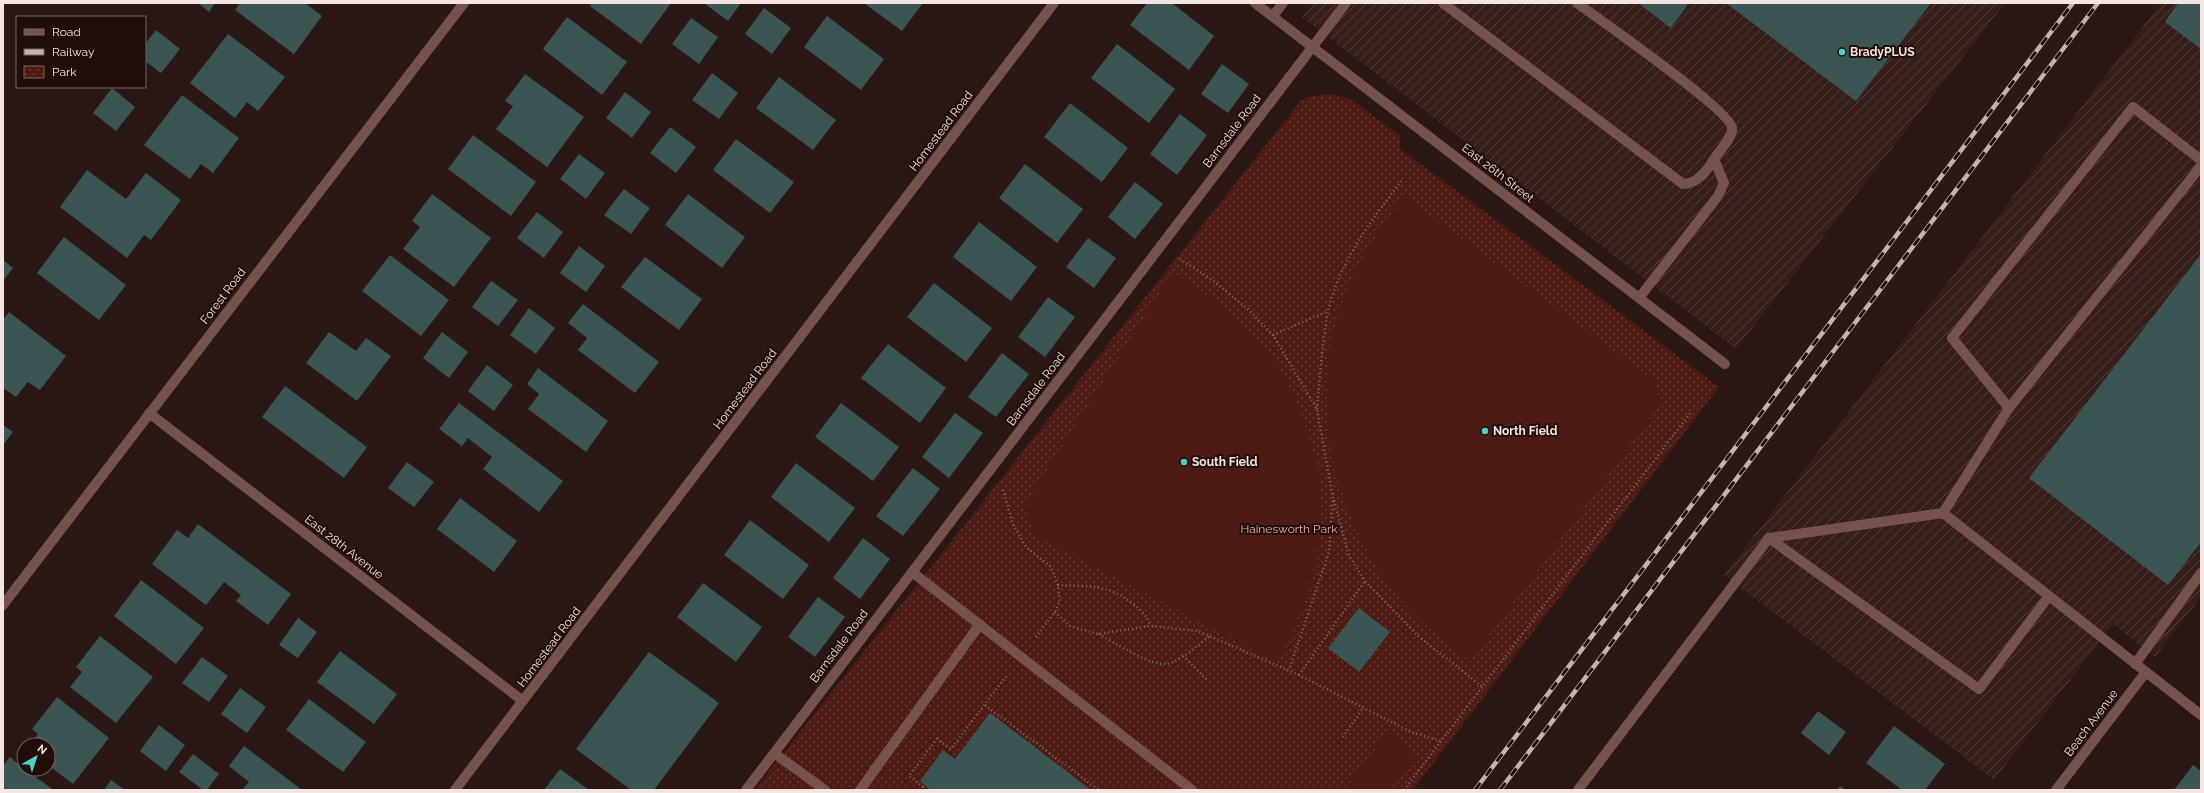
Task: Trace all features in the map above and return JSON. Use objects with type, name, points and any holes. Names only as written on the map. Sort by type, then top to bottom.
[{"type":"street","name":"Forest Road","points":[[3,605],[464,3]]},
{"type":"street","name":"Homestead Road","points":[[455,790],[1054,3]]},
{"type":"street","name":"East 26th Street","points":[[1255,3],[1725,364]]},
{"type":"street","points":[[1273,16],[1283,3]]},
{"type":"street","name":"Barnsdale Road","points":[[746,790],[1346,3]]},
{"type":"street","points":[[1443,3],[1683,184],[1692,184],[1701,177],[1729,138],[1733,129],[1731,123],[1710,103],[1577,3]]},
{"type":"street","points":[[2009,408],[1952,338],[2133,107],[2201,160]]},
{"type":"street","points":[[1639,298],[1718,196],[1724,183],[1714,159]]},
{"type":"street","points":[[1942,513],[2009,408],[2201,166]]},
{"type":"street","name":"East 28th Avenue","points":[[149,413],[523,701]]},
{"type":"street","points":[[1578,790],[1769,538],[1942,513],[2201,715]]},
{"type":"street","points":[[1769,538],[1979,689],[2049,596]]},
{"type":"street","points":[[912,572],[1192,790]]},
{"type":"street","points":[[2135,664],[2201,574]]},
{"type":"street","points":[[860,790],[980,624]]},
{"type":"street","name":"Beach Avenue","points":[[2056,790],[2146,672]]},
{"type":"street","points":[[774,753],[825,790]]},
{"type":"path","points":[[1403,179],[1370,223],[1343,270],[1329,311],[1316,409],[1333,498],[1350,556],[1365,581],[1419,637],[1483,687]]},
{"type":"path","points":[[1174,255],[1212,280],[1242,304],[1273,335],[1316,409]]},
{"type":"path","points":[[1273,335],[1329,311]]},
{"type":"path","points":[[1404,790],[1691,412]]},
{"type":"path","points":[[920,790],[923,787],[909,776],[937,739],[951,749],[1022,657],[1055,612],[1060,601],[1058,585],[1051,566],[1026,547],[1013,524],[1001,484]]},
{"type":"path","points":[[1289,670],[1330,552],[1333,498]]},
{"type":"path","points":[[1299,675],[1365,581]]},
{"type":"path","points":[[1058,585],[1109,590],[1137,607],[1149,618],[1150,626]]},
{"type":"path","points":[[1055,612],[1070,626],[1098,634],[1147,660],[1166,664],[1183,656],[1210,636]]},
{"type":"path","points":[[1098,634],[1150,626],[1178,628],[1210,636],[1289,670],[1411,732],[1441,742]]},
{"type":"path","points":[[1183,656],[1207,680]]},
{"type":"path","points":[[985,705],[1099,790]]},
{"type":"path","points":[[1343,737],[1363,708]]},
{"type":"shaded area","points":[[1313,3],[2005,3],[1736,349],[1302,17]]},
{"type":"shaded area","points":[[2161,3],[2201,3],[2201,597],[2155,657],[2113,624],[1994,780],[1724,575]]},
{"type":"green space","name":"Hainesworth Park","points":[[1332,94],[1352,100],[1399,135],[1401,142],[1399,148],[1719,387],[1413,790],[754,790],[1301,101],[1311,96]]},
{"type":"green space","name":"North Field","points":[[1404,196],[1656,382],[1660,405],[1470,661],[1430,629],[1402,602],[1374,564],[1344,501],[1335,467],[1329,432],[1326,398],[1328,363],[1339,311],[1362,259]]},
{"type":"green space","name":"South Field","points":[[1173,272],[1236,318],[1268,352],[1280,369],[1295,397],[1313,452],[1319,477],[1321,501],[1321,525],[1318,549],[1313,573],[1298,619],[1277,662],[1034,535],[1025,504]]},
{"type":"green space","points":[[1388,732],[1417,754],[1389,790],[1344,790]]},
{"type":"building","points":[[198,3],[215,3],[209,12]]},
{"type":"building","points":[[240,3],[305,3],[322,16],[294,54],[235,10]]},
{"type":"building","points":[[592,3],[671,3],[641,44],[590,6]]},
{"type":"building","points":[[704,3],[741,3],[728,21]]},
{"type":"building","points":[[864,3],[923,3],[902,31]]},
{"type":"building","points":[[1147,3],[1172,3],[1214,36],[1189,70],[1130,25]]},
{"type":"building","points":[[1638,3],[1689,3],[1671,28]]},
{"type":"building","name":"BradyPLUS","points":[[1726,3],[1931,3],[1856,101]]},
{"type":"building","points":[[2178,3],[2201,3],[2201,49],[2165,22]]},
{"type":"building","points":[[764,8],[791,28],[772,54],[745,34]]},
{"type":"building","points":[[827,16],[884,59],[861,90],[804,47]]},
{"type":"building","points":[[567,17],[627,62],[602,95],[543,49]]},
{"type":"building","points":[[691,18],[718,37],[699,64],[672,44]]},
{"type":"building","points":[[156,30],[180,49],[161,73],[146,62],[146,43]]},
{"type":"building","points":[[228,34],[285,77],[258,111],[247,102],[235,118],[190,83]]},
{"type":"building","points":[[1117,44],[1175,89],[1149,123],[1091,78]]},
{"type":"building","points":[[1222,64],[1249,84],[1228,113],[1201,94]]},
{"type":"building","points":[[712,73],[738,93],[719,119],[692,100]]},
{"type":"building","points":[[525,74],[584,117],[547,167],[496,129],[513,106],[505,101]]},
{"type":"building","points":[[779,77],[836,120],[813,150],[756,108]]},
{"type":"building","points":[[112,88],[135,107],[116,131],[93,113]]},
{"type":"building","points":[[625,92],[651,112],[632,138],[606,118]]},
{"type":"building","points":[[182,95],[239,138],[213,173],[201,164],[190,179],[144,145]]},
{"type":"building","points":[[1070,103],[1128,148],[1102,182],[1044,137]]},
{"type":"building","points":[[1180,114],[1207,135],[1177,175],[1150,154]]},
{"type":"building","points":[[670,127],[696,147],[676,173],[650,153]]},
{"type":"building","points":[[473,135],[536,182],[511,216],[448,169]]},
{"type":"building","points":[[736,139],[794,182],[770,213],[713,170]]},
{"type":"building","points":[[579,154],[605,173],[586,199],[560,179]]},
{"type":"building","points":[[1025,164],[1083,209],[1057,243],[999,198]]},
{"type":"building","points":[[87,170],[126,199],[146,173],[181,200],[151,240],[144,235],[127,258],[60,207]]},
{"type":"building","points":[[1135,182],[1163,204],[1135,239],[1108,217]]},
{"type":"building","points":[[624,189],[650,208],[631,234],[604,215]]},
{"type":"building","points":[[432,194],[491,238],[454,287],[403,249],[420,227],[412,221]]},
{"type":"building","points":[[688,194],[745,237],[722,268],[665,225]]},
{"type":"building","points":[[537,212],[563,232],[544,258],[517,238]]},
{"type":"building","points":[[979,222],[1037,267],[1011,301],[953,257]]},
{"type":"building","points":[[64,237],[126,285],[99,320],[37,273]]},
{"type":"building","points":[[1088,238],[1116,258],[1094,288],[1066,267]]},
{"type":"building","points":[[579,246],[605,266],[586,292],[560,273]]},
{"type":"building","points":[[2201,254],[2201,542],[2168,585],[2029,478]]},
{"type":"building","points":[[390,255],[449,300],[421,336],[362,291]]},
{"type":"building","points":[[645,257],[702,299],[679,330],[621,287]]},
{"type":"building","points":[[3,260],[13,268],[3,281]]},
{"type":"building","points":[[491,281],[518,300],[498,326],[472,307]]},
{"type":"building","points":[[934,283],[992,328],[966,362],[907,317]]},
{"type":"building","points":[[1048,297],[1075,317],[1045,357],[1018,337]]},
{"type":"building","points":[[583,304],[659,362],[635,393],[578,350],[587,338],[568,323]]},
{"type":"building","points":[[529,308],[555,328],[536,354],[510,335]]},
{"type":"building","points":[[9,312],[66,356],[40,390],[28,382],[16,397],[3,388],[3,320]]},
{"type":"building","points":[[329,332],[356,351],[366,338],[391,356],[357,401],[306,363]]},
{"type":"building","points":[[442,332],[468,352],[449,378],[423,358]]},
{"type":"building","points":[[888,344],[946,388],[920,423],[861,378]]},
{"type":"building","points":[[1002,353],[1029,374],[996,417],[968,397]]},
{"type":"building","points":[[487,365],[513,385],[494,411],[468,391]]},
{"type":"building","points":[[538,368],[608,421],[586,452],[528,409],[539,394],[527,384]]},
{"type":"building","points":[[285,386],[367,447],[344,478],[262,417]]},
{"type":"building","points":[[459,403],[563,481],[539,512],[483,469],[492,457],[468,438],[462,446],[439,429]]},
{"type":"building","points":[[841,403],[899,447],[873,481],[815,437]]},
{"type":"building","points":[[955,413],[983,433],[949,478],[922,457]]},
{"type":"building","points":[[3,425],[13,432],[3,445]]},
{"type":"building","points":[[407,462],[434,482],[414,507],[388,488]]},
{"type":"building","points":[[796,463],[855,508],[829,542],[771,497]]},
{"type":"building","points":[[913,468],[940,489],[903,536],[876,516]]},
{"type":"building","points":[[460,498],[517,541],[494,572],[437,529]]},
{"type":"building","points":[[750,520],[809,565],[783,599],[724,555]]},
{"type":"building","points":[[198,524],[291,594],[268,625],[236,601],[241,595],[224,582],[206,605],[152,564],[177,530],[188,538]]},
{"type":"building","points":[[863,538],[890,559],[860,599],[833,578]]},
{"type":"building","points":[[141,580],[204,628],[176,664],[114,616]]},
{"type":"building","points":[[703,583],[762,627],[736,662],[677,617]]},
{"type":"building","points":[[818,597],[845,617],[815,657],[788,637]]},
{"type":"building","points":[[1359,608],[1390,632],[1359,672],[1328,648]]},
{"type":"building","points":[[298,618],[317,632],[298,658],[279,645]]},
{"type":"building","points":[[100,636],[153,677],[116,723],[70,687],[82,672],[76,667]]},
{"type":"building","points":[[340,651],[397,694],[374,724],[317,682]]},
{"type":"building","points":[[649,652],[719,703],[654,790],[631,790],[576,749]]},
{"type":"building","points":[[202,657],[228,676],[209,702],[182,683]]},
{"type":"building","points":[[240,688],[266,707],[247,733],[221,714]]},
{"type":"building","points":[[57,697],[109,738],[73,784],[56,771],[56,737],[36,737],[38,734],[32,729]]},
{"type":"building","points":[[309,699],[366,742],[343,772],[286,730]]},
{"type":"building","points":[[1818,711],[1846,732],[1829,755],[1801,733]]},
{"type":"building","points":[[990,713],[1091,790],[930,790],[920,781],[943,750],[955,759]]},
{"type":"building","points":[[159,725],[185,745],[166,771],[140,751]]},
{"type":"building","points":[[1894,726],[1945,764],[1925,790],[1902,790],[1866,763]]},
{"type":"building","points":[[244,746],[302,790],[242,790],[249,782],[229,766]]},
{"type":"building","points":[[193,754],[219,774],[207,790],[203,790],[179,772]]},
{"type":"building","points":[[10,757],[16,762],[16,777],[35,777],[54,790],[3,790],[3,766]]},
{"type":"building","points":[[2193,765],[2201,771],[2201,790],[2174,790]]},
{"type":"building","points":[[560,769],[589,790],[544,790]]},
{"type":"building","points":[[111,780],[125,790],[104,790]]},
{"type":"building","points":[[1840,786],[1846,790],[1837,790]]},
{"type":"railway","points":[[1475,790],[2073,3]]},
{"type":"railway","points":[[1500,790],[2098,3]]},
{"type":"place","name":"BradyPLUS","points":[[1842,52]]},
{"type":"place","name":"North Field","points":[[1485,431]]},
{"type":"place","name":"South Field","points":[[1184,462]]}]
